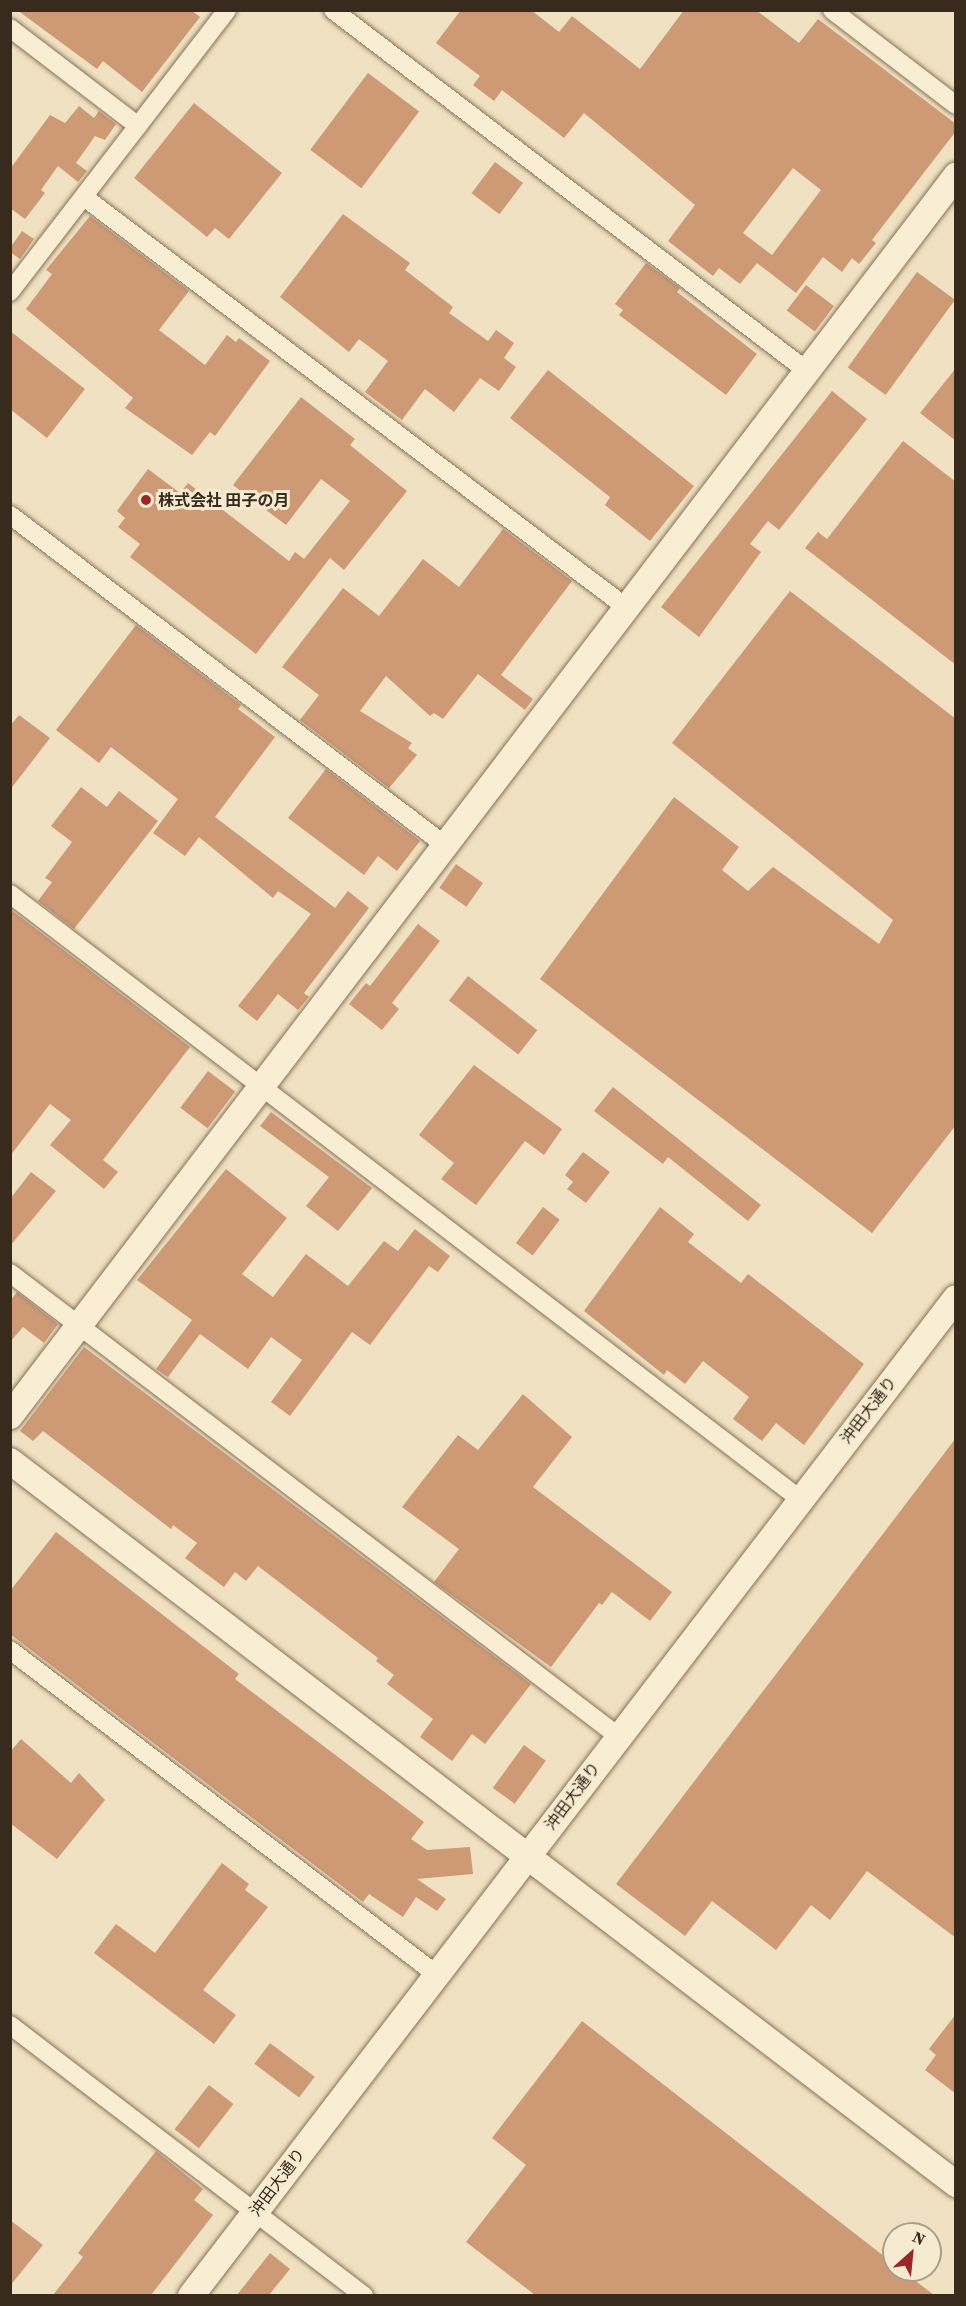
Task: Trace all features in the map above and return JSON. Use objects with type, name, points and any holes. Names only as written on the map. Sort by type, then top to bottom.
[{"type":"street","points":[[11,290],[227,10]]},
{"type":"street","points":[[333,10],[807,371]]},
{"type":"street","points":[[832,10],[956,105]]},
{"type":"street","points":[[10,28],[138,126]]},
{"type":"street","points":[[10,1416],[956,176]]},
{"type":"street","points":[[84,197],[627,608]]},
{"type":"street","points":[[10,515],[446,846]]},
{"type":"street","points":[[10,894],[264,1086],[800,1499]]},
{"type":"street","points":[[10,1273],[618,1736]]},
{"type":"street","name":"沖田大通り","points":[[191,2295],[956,1298]]},
{"type":"street","points":[[10,1461],[956,2184]]},
{"type":"street","points":[[10,1650],[436,1974]]},
{"type":"street","points":[[10,2025],[364,2295]]},
{"type":"building","points":[[17,10],[191,10],[200,17],[142,92],[103,61],[97,69]]},
{"type":"building","points":[[461,10],[531,10],[559,32],[572,16],[640,69],[684,10],[756,10],[799,43],[818,19],[956,124],[956,131],[872,240],[876,243],[859,264],[852,258],[842,272],[823,257],[796,293],[757,263],[740,284],[719,268],[713,276],[668,241],[695,205],[584,113],[564,138],[502,90],[494,101],[473,85],[480,76],[436,43]],"holes":[[[793,168],[821,190],[772,255],[743,233]]]},
{"type":"building","points":[[368,73],[419,112],[361,188],[310,150]]},
{"type":"building","points":[[194,103],[282,173],[229,239],[215,228],[207,237],[134,178]]},
{"type":"building","points":[[79,106],[94,118],[99,111],[116,124],[105,140],[95,136],[76,163],[87,171],[78,182],[58,166],[41,190],[45,193],[25,219],[10,208],[10,169],[50,115],[65,123]]},
{"type":"building","points":[[495,162],[523,183],[499,214],[472,193]]},
{"type":"building","points":[[343,214],[410,263],[405,270],[453,307],[449,313],[488,341],[496,330],[514,343],[504,358],[516,367],[499,391],[480,378],[454,412],[425,389],[402,420],[365,392],[388,361],[359,339],[349,352],[280,297]]},
{"type":"building","points":[[90,216],[189,291],[159,330],[205,365],[227,335],[236,342],[239,338],[270,361],[215,436],[210,432],[192,455],[125,408],[133,398],[26,309],[52,274],[46,270]]},
{"type":"building","points":[[22,231],[34,239],[20,259],[10,252],[10,248]]},
{"type":"building","points":[[646,263],[680,288],[677,292],[757,354],[726,395],[619,315],[623,310],[615,304]]},
{"type":"building","points":[[917,272],[955,300],[886,395],[848,367]]},
{"type":"building","points":[[806,285],[834,306],[815,332],[787,311]]},
{"type":"building","points":[[10,331],[85,389],[47,438],[10,409]]},
{"type":"building","points":[[956,368],[956,441],[920,413]]},
{"type":"building","points":[[548,370],[694,486],[650,541],[605,505],[610,497],[510,418]]},
{"type":"building","points":[[832,391],[867,419],[779,530],[768,521],[750,544],[761,552],[699,637],[661,607]]},
{"type":"building","points":[[301,397],[355,439],[350,445],[407,491],[344,570],[330,558],[256,654],[130,557],[140,544],[118,527],[125,518],[117,511],[148,469],[180,493],[188,483],[289,561],[295,552],[304,559],[350,501],[321,479],[286,525],[233,485]]},
{"type":"building","points":[[903,441],[956,482],[956,665],[805,548],[818,532],[827,539]]},
{"type":"building","points":[[503,529],[572,581],[501,675],[533,699],[525,710],[478,674],[443,719],[434,713],[430,716],[386,676],[360,711],[412,743],[408,748],[417,755],[389,788],[300,720],[319,695],[282,667],[343,588],[379,616],[423,559],[459,587]]},
{"type":"building","points":[[790,591],[956,719],[956,1125],[872,1233],[540,979],[674,797],[739,847],[722,870],[748,891],[773,867],[879,944],[893,920],[672,743]]},
{"type":"building","points":[[136,625],[241,705],[238,709],[275,737],[215,817],[335,908],[348,891],[369,908],[304,993],[309,997],[298,1010],[278,994],[257,1021],[238,1006],[311,914],[278,891],[273,898],[199,837],[185,856],[153,833],[178,799],[111,747],[99,763],[56,730]]},
{"type":"building","points":[[19,715],[50,738],[10,790],[10,726]]},
{"type":"building","points":[[326,769],[420,841],[397,871],[378,856],[364,875],[288,818]]},
{"type":"building","points":[[81,787],[107,807],[119,791],[158,821],[74,929],[38,901],[52,882],[45,878],[72,842],[51,826]]},
{"type":"building","points":[[456,864],[483,883],[466,907],[439,888]]},
{"type":"building","points":[[10,909],[190,1047],[103,1160],[118,1172],[104,1189],[50,1145],[71,1120],[50,1104],[10,1156]]},
{"type":"building","points":[[418,924],[440,941],[392,1003],[399,1009],[382,1030],[349,1004],[366,983],[370,986]]},
{"type":"building","points":[[468,976],[537,1030],[518,1055],[449,1000]]},
{"type":"building","points":[[474,1065],[562,1129],[544,1155],[525,1141],[476,1205],[441,1179],[454,1163],[419,1135]]},
{"type":"building","points":[[208,1071],[235,1091],[207,1128],[180,1108]]},
{"type":"building","points":[[613,1087],[761,1205],[748,1221],[668,1157],[663,1164],[594,1111]]},
{"type":"building","points":[[271,1112],[372,1188],[338,1231],[306,1206],[329,1177],[260,1126]]},
{"type":"building","points":[[583,1152],[610,1172],[586,1203],[567,1189],[573,1182],[565,1175]]},
{"type":"building","points":[[226,1169],[287,1218],[242,1274],[273,1297],[306,1254],[348,1286],[384,1241],[398,1251],[415,1229],[450,1256],[438,1272],[429,1266],[370,1345],[352,1332],[290,1416],[271,1402],[302,1360],[271,1337],[248,1369],[200,1334],[168,1377],[156,1369],[192,1320],[137,1280]]},
{"type":"building","points":[[31,1172],[56,1191],[10,1246],[10,1199]]},
{"type":"building","points":[[543,1207],[560,1220],[533,1256],[516,1243]]},
{"type":"building","points":[[660,1207],[694,1234],[688,1242],[741,1283],[748,1274],[864,1364],[804,1445],[776,1423],[762,1441],[733,1419],[749,1397],[703,1361],[685,1384],[667,1370],[664,1375],[584,1311]]},
{"type":"building","points":[[17,1292],[58,1324],[44,1343],[23,1327],[10,1342],[10,1301]]},
{"type":"building","points":[[84,1347],[531,1684],[485,1744],[472,1734],[452,1761],[420,1737],[433,1719],[387,1684],[394,1675],[376,1661],[378,1658],[258,1566],[246,1581],[235,1572],[224,1587],[185,1558],[197,1543],[173,1525],[171,1529],[43,1431],[33,1441],[20,1431]]},
{"type":"building","points":[[523,1394],[572,1437],[533,1487],[672,1592],[650,1621],[612,1592],[602,1605],[599,1603],[551,1667],[434,1582],[459,1549],[402,1507],[458,1435],[478,1450]]},
{"type":"building","points":[[956,1438],[956,1938],[867,1871],[830,1920],[811,1905],[776,1950],[712,1901],[685,1936],[616,1884]]},
{"type":"building","points":[[56,1532],[239,1674],[235,1679],[424,1822],[411,1839],[427,1850],[470,1847],[473,1874],[417,1879],[446,1899],[437,1911],[416,1897],[403,1917],[369,1894],[363,1902],[10,1634],[10,1591]]},
{"type":"building","points":[[21,1739],[71,1783],[79,1773],[105,1800],[57,1859],[10,1823],[10,1752]]},
{"type":"building","points":[[524,1745],[546,1761],[515,1804],[493,1788]]},
{"type":"building","points":[[222,1863],[249,1884],[245,1890],[268,1907],[203,1990],[236,2015],[214,2044],[94,1953],[116,1924],[155,1953]]},
{"type":"building","points":[[956,2014],[956,2094],[925,2070],[936,2055],[929,2049]]},
{"type":"building","points":[[582,2021],[882,2255],[882,2282],[917,2282],[934,2295],[535,2295],[466,2242],[526,2165],[492,2138]]},
{"type":"building","points":[[270,2043],[315,2077],[299,2097],[254,2064]]},
{"type":"building","points":[[209,2085],[233,2104],[199,2148],[175,2129]]},
{"type":"building","points":[[156,2151],[203,2189],[194,2200],[213,2215],[151,2295],[53,2295],[83,2257],[78,2253]]},
{"type":"building","points":[[10,2220],[43,2245],[10,2286]]},
{"type":"building","points":[[270,2253],[290,2269],[269,2295],[237,2295]]},
{"type":"place","name":"株式会社 田子の月","points":[[146,500]]}]
